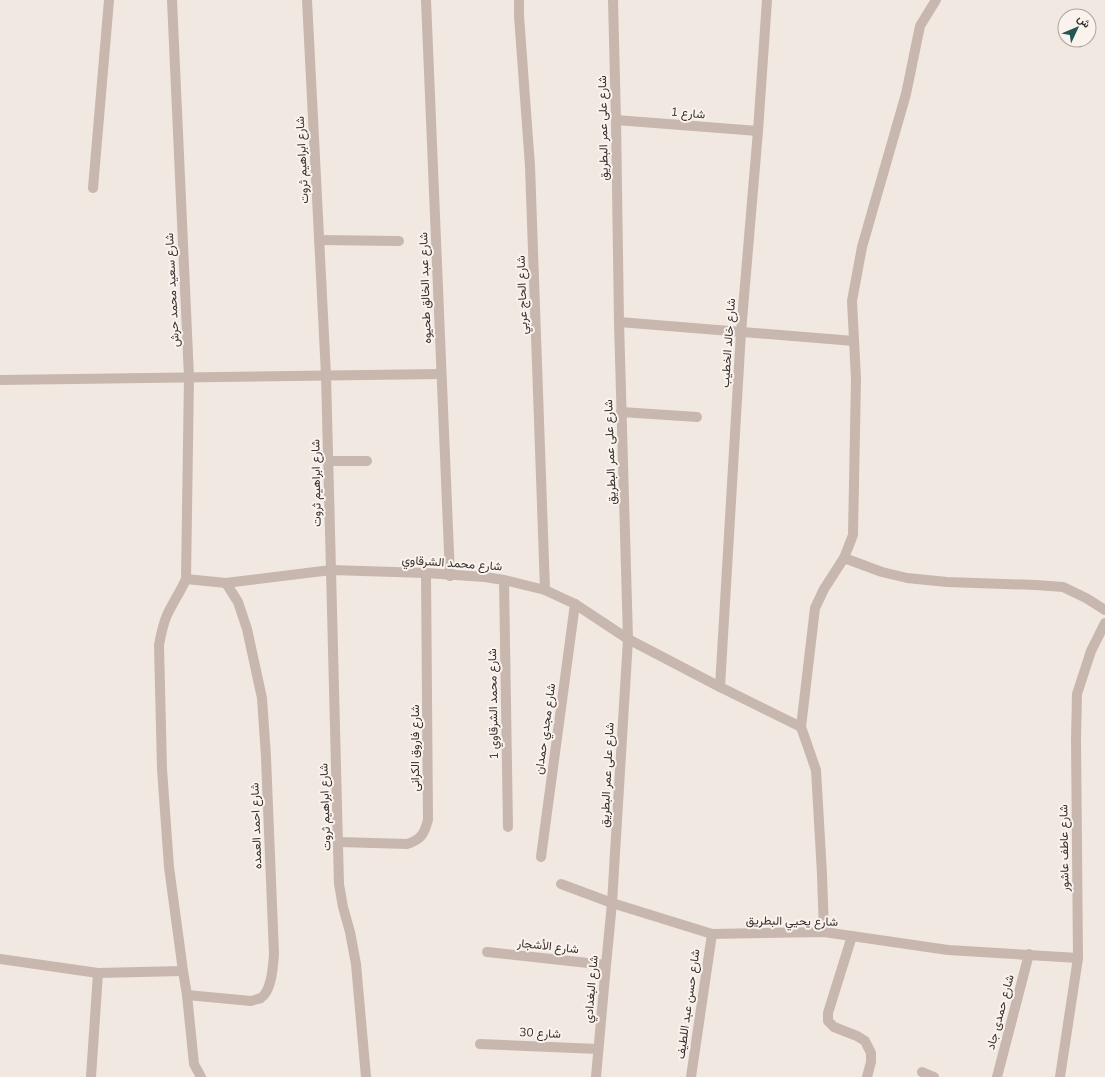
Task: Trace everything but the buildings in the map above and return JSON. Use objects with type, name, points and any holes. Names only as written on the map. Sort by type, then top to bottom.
[{"type":"street","points":[[93,188],[110,0]]},
{"type":"street","name":"شارع سعيد محمد حرش","points":[[172,0],[189,377],[186,579]]},
{"type":"street","name":"شارع ابراهيم ثروت","points":[[307,0],[326,375],[339,884],[356,964],[366,1077]]},
{"type":"street","name":"شارع عبد الخالق طحيوه","points":[[426,0],[450,576]]},
{"type":"street","name":"شارع الحاج عربي","points":[[519,0],[530,166],[545,590]]},
{"type":"street","name":"شارع على عمر البطريق","points":[[612,903],[628,639],[621,412],[613,0]]},
{"type":"street","name":"شارع خالد الخطيب","points":[[720,687],[741,332],[758,131],[767,0]]},
{"type":"street","points":[[824,932],[816,770],[801,727],[815,608],[824,589],[844,558],[853,535],[856,379],[852,301],[862,247],[906,94],[920,26],[936,0]]},
{"type":"street","name":"شارع 1","points":[[616,120],[758,131]]},
{"type":"street","points":[[319,240],[399,241]]},
{"type":"street","points":[[619,322],[854,341]]},
{"type":"street","points":[[0,380],[442,374]]},
{"type":"street","points":[[621,412],[697,417]]},
{"type":"street","points":[[328,461],[367,461]]},
{"type":"street","points":[[844,558],[882,572],[907,578],[947,582],[1063,587],[1086,598],[1105,610]]},
{"type":"street","name":"شارع محمد الشرقاوي","points":[[186,579],[226,583],[331,570],[426,573],[450,576],[486,577],[504,580],[545,590],[575,604],[628,639],[801,727]]},
{"type":"street","name":"شارع فاروق الكرانى","points":[[339,842],[407,844],[416,841],[425,832],[428,820],[426,573]]},
{"type":"street","points":[[186,579],[183,588],[167,614],[161,630],[159,645],[162,769],[169,867],[187,995],[194,1064],[201,1077]]},
{"type":"street","name":"شارع محمد الشرقاوي 1","points":[[504,580],[508,827]]},
{"type":"street","name":"شارع احمد العمده","points":[[187,995],[251,1001],[261,997],[268,988],[272,974],[274,954],[266,757],[262,698],[247,629],[238,602],[226,583]]},
{"type":"street","name":"شارع مجدي حمدان","points":[[541,857],[575,604]]},
{"type":"street","name":"شارع عاطف عاشور","points":[[1060,1077],[1078,958],[1077,694],[1091,652],[1105,623]]},
{"type":"street","name":"شارع يحيي البطريق","points":[[562,884],[612,903],[712,934],[824,932],[948,950],[1078,958]]},
{"type":"street","name":"شارع البغدادي","points":[[596,1077],[612,903]]},
{"type":"street","name":"شارع حسن عبد اللطيف","points":[[691,1077],[712,934]]},
{"type":"street","points":[[852,936],[828,1013],[828,1021],[834,1027],[857,1036],[864,1042],[871,1053],[871,1062],[867,1077]]},
{"type":"street","name":"شارع الأشجار","points":[[487,952],[606,965]]},
{"type":"street","name":"شارع حمدى جاد","points":[[997,1077],[1029,954]]},
{"type":"street","points":[[0,959],[98,973],[183,971]]},
{"type":"street","points":[[91,1077],[98,973]]},
{"type":"street","name":"شارع 30","points":[[480,1044],[598,1049]]},
{"type":"street","points":[[922,1072],[934,1077]]}]
